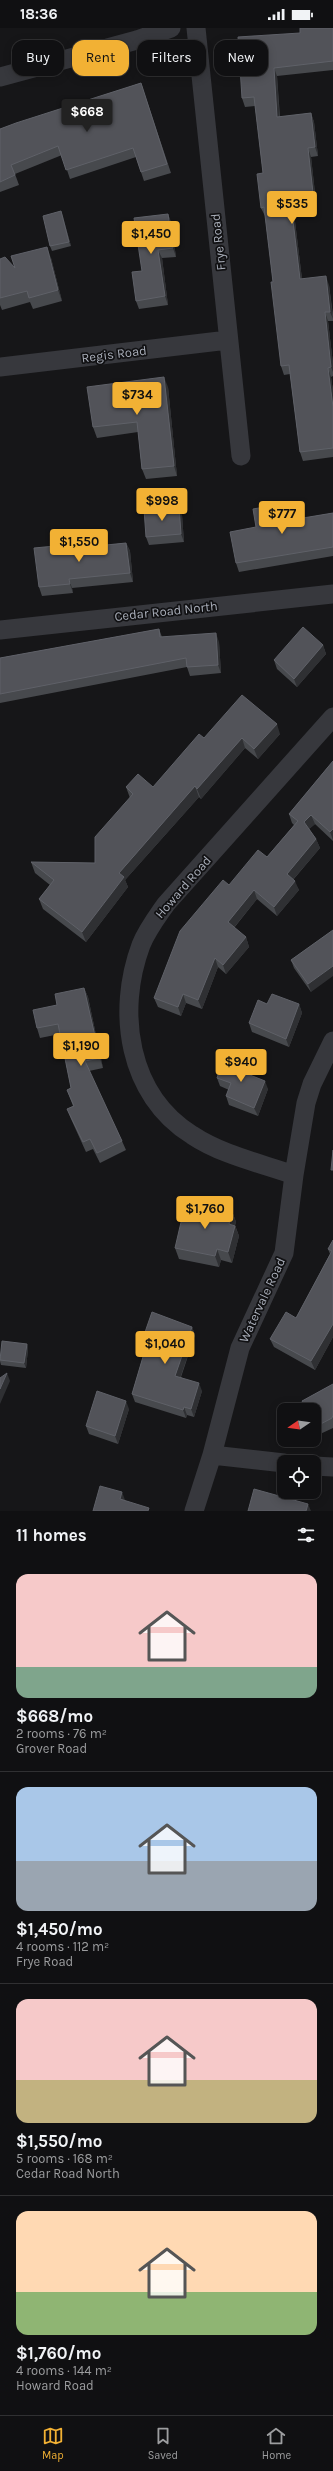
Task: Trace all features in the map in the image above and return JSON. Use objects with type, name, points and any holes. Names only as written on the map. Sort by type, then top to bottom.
[{"type":"street","points":[[0,77],[137,40],[171,28]]},
{"type":"street","name":"Frye Road","points":[[196,28],[240,456]]},
{"type":"street","name":"Regis Road","points":[[0,367],[228,340]]},
{"type":"street","name":"Cedar Road North","points":[[0,630],[81,620],[333,594]]},
{"type":"street","name":"Howard Road","points":[[294,1175],[205,1143],[182,1128],[166,1114],[151,1095],[137,1067],[130,1037],[128,997],[141,945],[150,927],[166,904],[333,717]]},
{"type":"street","name":"Watervale Road","points":[[194,1511],[212,1455],[232,1373],[240,1348],[284,1253],[294,1175],[306,1103],[312,1084],[333,1041]]},
{"type":"street","points":[[212,1455],[277,1462]]},
{"type":"street","points":[[321,1466],[333,1467]]},
{"type":"building","points":[[300,28],[333,28],[333,61],[274,68],[277,117],[311,113],[315,147],[308,148],[314,202],[291,204],[300,279],[326,276],[330,312],[325,312],[331,367],[328,368],[333,407],[333,448],[300,452],[289,365],[281,366],[264,207],[261,208],[257,174],[263,173],[254,97],[242,98],[241,76],[268,76],[268,40],[238,40],[238,37],[300,33]]},
{"type":"building","points":[[141,83],[167,164],[141,172],[133,148],[66,170],[58,146],[11,165],[15,175],[0,182],[0,129]]},
{"type":"building","points":[[61,211],[69,242],[50,246],[43,216]]},
{"type":"building","points":[[168,214],[173,248],[158,250],[165,296],[136,301],[132,272],[142,271],[134,218]]},
{"type":"building","points":[[47,247],[58,290],[29,298],[27,291],[0,298],[0,259],[5,257],[15,268],[11,256]]},
{"type":"building","points":[[164,377],[174,466],[142,469],[137,422],[93,427],[87,387]]},
{"type":"building","points":[[282,504],[285,521],[333,513],[333,547],[236,563],[230,532],[256,527],[253,509]]},
{"type":"building","points":[[179,506],[181,534],[146,537],[144,509]]},
{"type":"building","points":[[126,543],[130,573],[69,579],[70,584],[39,587],[34,548],[66,545],[66,549]]},
{"type":"building","points":[[303,627],[323,645],[294,679],[274,660]]},
{"type":"building","points":[[159,629],[160,637],[216,633],[218,665],[187,667],[186,658],[0,694],[0,658]]},
{"type":"building","points":[[242,695],[277,724],[254,749],[242,738],[197,789],[195,786],[119,873],[124,877],[82,932],[39,899],[54,880],[31,862],[95,863],[95,837],[133,794],[126,787],[138,774],[153,787],[199,734],[204,738]]},
{"type":"building","points":[[333,761],[333,829],[330,832],[311,815],[304,822],[316,839],[287,874],[295,881],[274,907],[254,890],[228,922],[246,937],[223,965],[215,958],[198,1000],[183,994],[178,1007],[154,998],[180,931],[223,880],[229,885],[258,850],[267,857],[298,821],[289,814]]},
{"type":"building","points":[[333,930],[333,966],[308,984],[291,960]]},
{"type":"building","points":[[84,988],[100,1058],[85,1061],[122,1141],[97,1153],[90,1139],[83,1142],[67,1109],[74,1106],[67,1090],[71,1088],[58,1024],[37,1028],[33,1010],[57,1005],[55,994]]},
{"type":"building","points":[[272,994],[299,1004],[286,1039],[249,1023],[258,1000],[267,1004]]},
{"type":"building","points":[[224,1057],[247,1067],[245,1073],[265,1081],[254,1108],[226,1096],[231,1083],[217,1078]]},
{"type":"building","points":[[333,1150],[333,1170],[331,1170]]},
{"type":"building","points":[[197,1203],[232,1211],[229,1224],[235,1226],[228,1252],[217,1249],[215,1256],[175,1248],[185,1205],[196,1207]]},
{"type":"building","points":[[333,1240],[333,1324],[311,1361],[270,1339],[286,1312],[296,1318],[332,1251],[328,1249]]},
{"type":"building","points":[[152,1312],[192,1327],[175,1376],[199,1383],[191,1409],[184,1407],[183,1410],[132,1394],[148,1340],[143,1338]]},
{"type":"building","points":[[2,1341],[27,1344],[24,1363],[0,1360]]},
{"type":"building","points":[[7,1373],[0,1389],[0,1378]]},
{"type":"building","points":[[333,1384],[332,1418],[321,1424],[321,1403],[303,1403],[302,1401]]},
{"type":"building","points":[[97,1391],[126,1401],[115,1436],[86,1426]]},
{"type":"building","points":[[100,1486],[122,1492],[120,1499],[149,1508],[148,1511],[93,1511]]},
{"type":"building","points":[[254,1489],[277,1495],[277,1499],[290,1499],[308,1504],[306,1511],[248,1511]]}]
